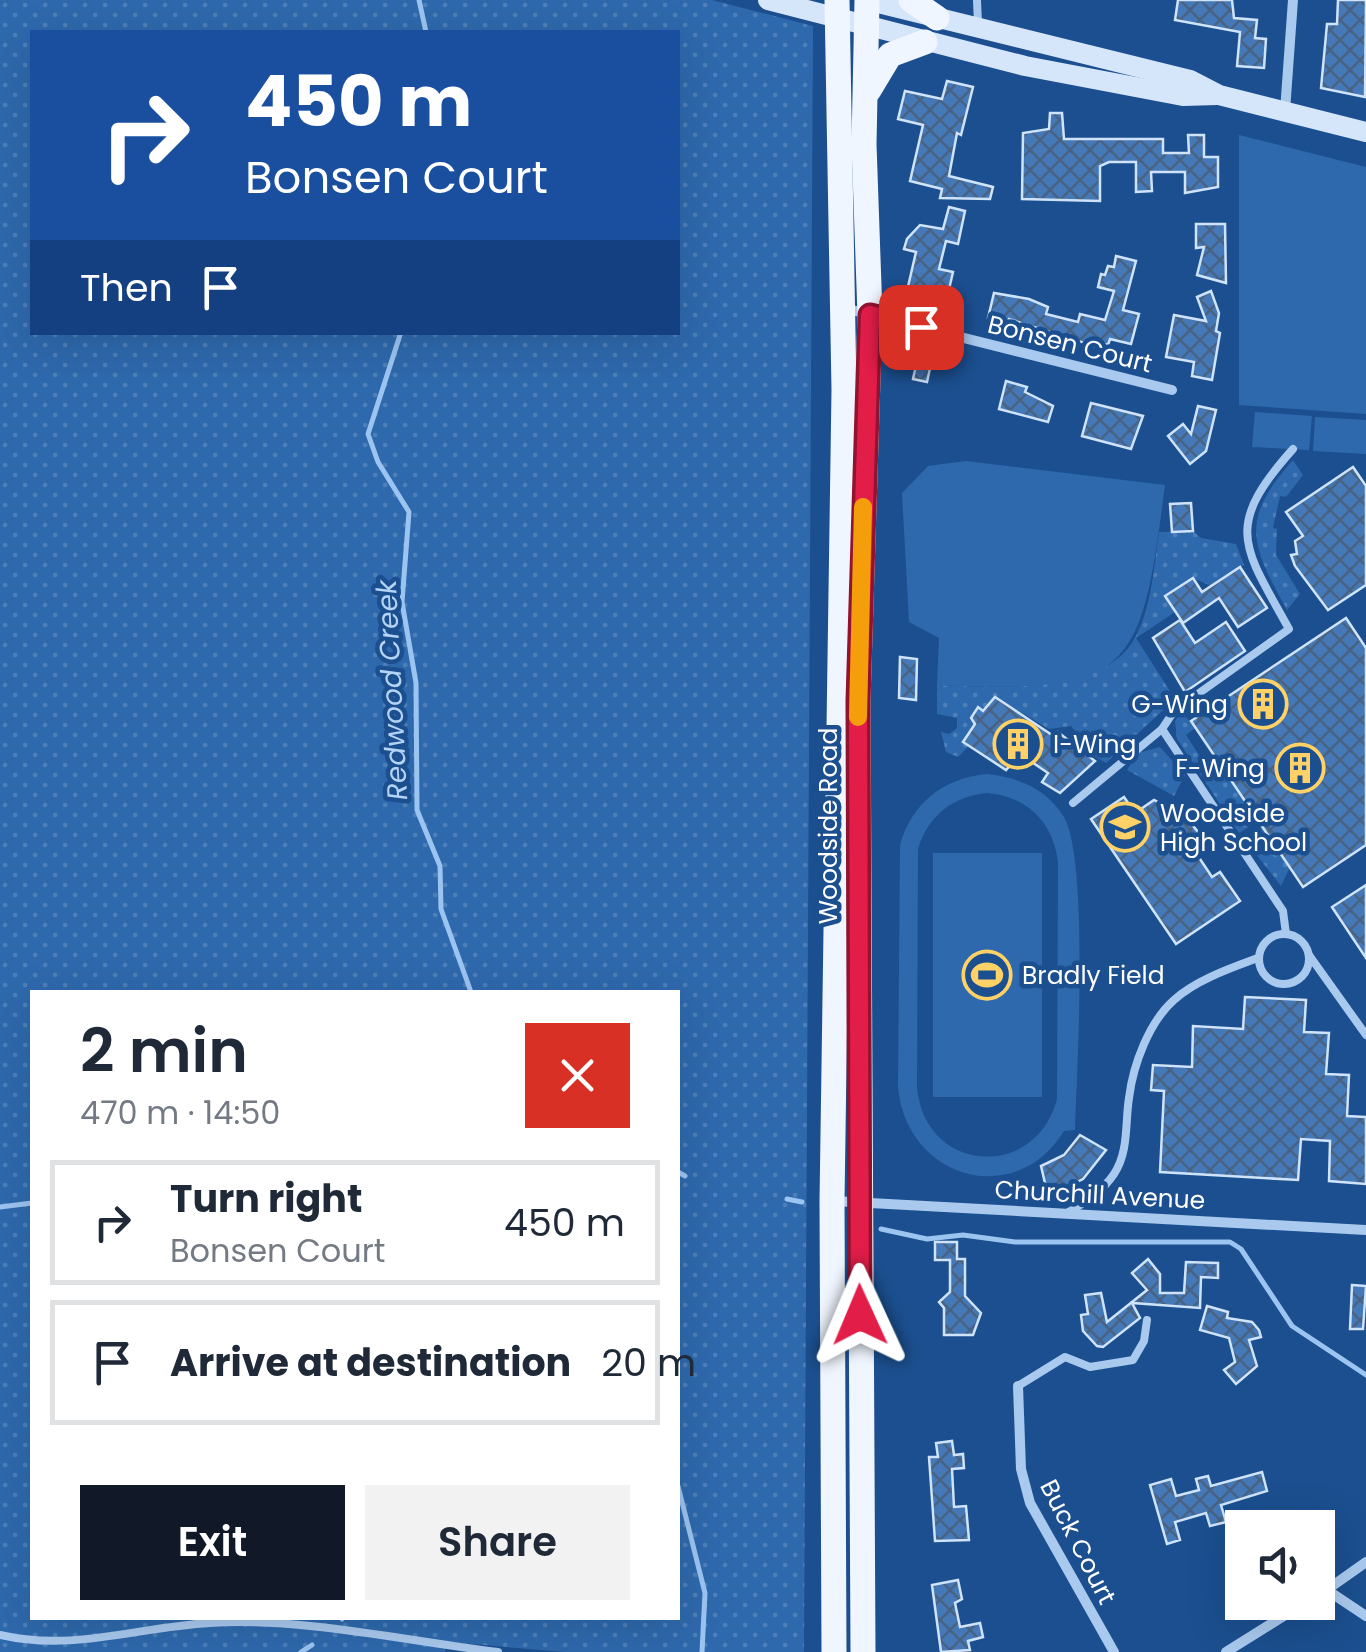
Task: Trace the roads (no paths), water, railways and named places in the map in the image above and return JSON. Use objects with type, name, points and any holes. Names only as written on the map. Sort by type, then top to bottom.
[{"type":"main road","points":[[768,0],[838,10],[867,27],[925,42],[1183,96],[1220,95]]},
{"type":"main road","points":[[866,0],[1190,80],[1220,95],[1366,132]]},
{"type":"main road","name":"Woodside Road","points":[[864,1652],[858,701],[870,315],[866,0]]},
{"type":"main road","points":[[911,0],[936,18]]},
{"type":"main road","name":"Woodside Road","points":[[834,1652],[832,1201],[842,308],[838,10]]},
{"type":"main road","points":[[865,100],[890,56],[925,42]]},
{"type":"street","points":[[1285,111],[1293,0]]},
{"type":"street","name":"Bonsen Court","points":[[842,308],[1172,390]]},
{"type":"street","name":"Churchill Avenue","points":[[832,1201],[1366,1230]]},
{"type":"street","name":"Buck Court","points":[[1018,1386],[1021,1469],[1030,1504],[1114,1652]]},
{"type":"street","points":[[1335,1584],[1366,1562]]},
{"type":"street","points":[[1335,1600],[1366,1616]]},
{"type":"street","points":[[1226,1652],[1277,1620]]},
{"type":"lane","points":[[977,0],[978,29]]},
{"type":"lane","points":[[1073,803],[1162,729],[1174,711],[1289,629],[1256,569],[1246,533],[1253,498],[1293,449]]},
{"type":"lane","points":[[1162,729],[1283,911],[1286,934]]},
{"type":"lane","points":[[1067,1214],[1096,1196],[1116,1172],[1123,1155],[1129,1094],[1154,1025],[1174,999],[1211,977],[1258,958],[1270,938],[1286,934],[1301,940],[1366,1035]]},
{"type":"lane","points":[[1258,958],[1263,974],[1286,985],[1301,978],[1309,955]]},
{"type":"lane","points":[[1018,1386],[1064,1357],[1090,1367],[1133,1360],[1144,1341],[1148,1320]]},
{"type":"lane","points":[[0,1635],[58,1648],[212,1622],[283,1626],[498,1652]]},
{"type":"waterway","name":"Redwood Creek","points":[[419,0],[426,30]]},
{"type":"waterway","name":"Redwood Creek","points":[[400,335],[368,434],[378,462],[409,512],[402,602],[416,683],[417,810],[440,866],[441,909],[470,990]]},
{"type":"waterway","points":[[680,1173],[685,1176]]},
{"type":"waterway","points":[[787,1199],[802,1202]]},
{"type":"waterway","name":"Redwood Creek","points":[[0,1207],[30,1203]]},
{"type":"waterway","points":[[881,1229],[927,1239],[963,1235],[1015,1242],[1230,1242],[1241,1249],[1292,1326],[1366,1375]]},
{"type":"waterway","name":"Redwood Creek","points":[[680,1494],[705,1593],[702,1652]]},
{"type":"waterway","points":[[301,1652],[312,1645]]},
{"type":"place","name":"G-Wing","points":[[1263,704]]},
{"type":"place","name":"I-Wing","points":[[1018,744]]},
{"type":"place","name":"F-Wing","points":[[1300,768]]},
{"type":"place","name":"Woodside High School","points":[[1125,827]]},
{"type":"place","name":"Bradly Field","points":[[987,975]]}]
